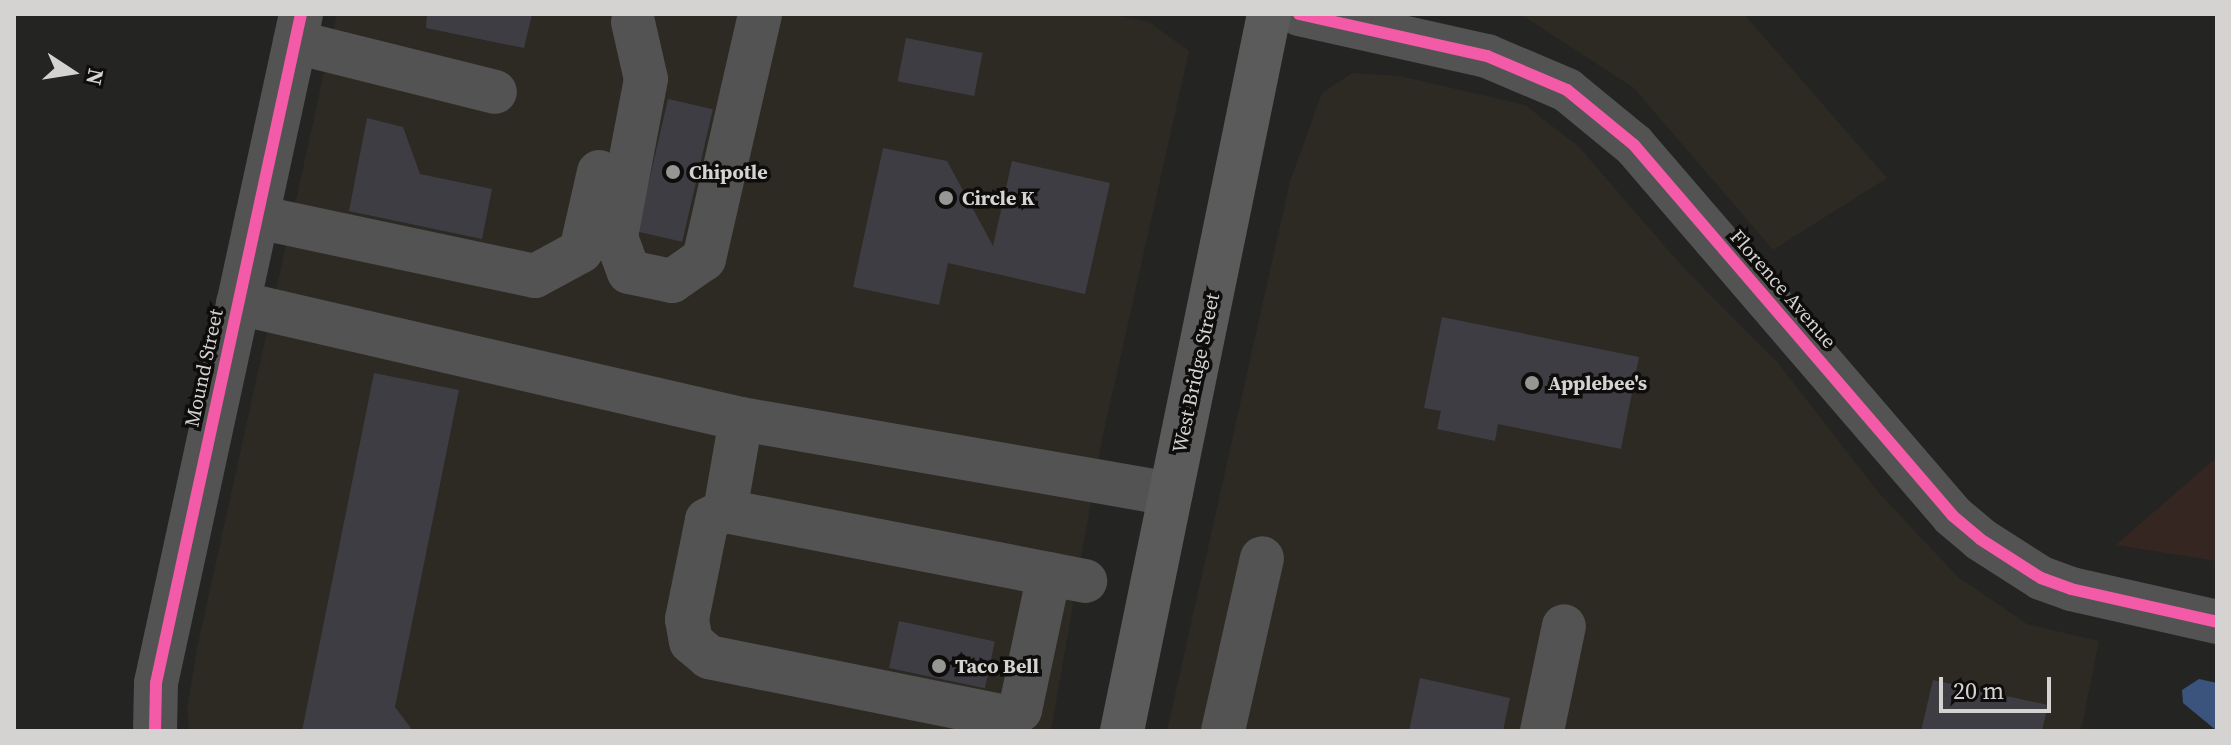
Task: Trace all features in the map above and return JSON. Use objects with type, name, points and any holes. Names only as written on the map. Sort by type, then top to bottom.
[{"type":"main road","name":"West Bridge Street","points":[[1122,731],[1269,14]]},
{"type":"street","points":[[634,18],[646,79],[616,237],[629,272],[672,281],[704,259],[760,14]]},
{"type":"street","name":"Florence Avenue","points":[[1299,14],[1487,56],[1567,90],[1634,145],[1953,516],[1980,539],[2041,578],[2071,589],[2217,622]]},
{"type":"street","points":[[257,217],[535,276],[581,251],[634,18]]},
{"type":"street","points":[[298,28],[495,92]]},
{"type":"street","name":"Mound Street","points":[[155,731],[156,683],[298,28]]},
{"type":"street","points":[[238,303],[741,419],[1171,494]]},
{"type":"street","points":[[725,511],[741,419]]},
{"type":"street","points":[[725,511],[1067,578],[1020,710],[1006,717],[709,657],[691,642],[687,619],[707,520],[725,511]]},
{"type":"street","points":[[1223,731],[1262,558]]},
{"type":"street","points":[[1542,731],[1564,626]]},
{"type":"shaded area","points":[[337,14],[1109,14],[1149,22],[1189,51],[1101,444],[1051,731],[189,731],[187,710],[197,648]]},
{"type":"shaded area","points":[[1520,14],[1744,14],[1887,178],[1773,250],[1634,88]]},
{"type":"shaded area","points":[[1352,73],[1400,76],[1525,105],[1579,147],[1682,266],[1778,363],[1879,493],[1958,577],[2027,624],[2099,641],[2081,731],[1167,731],[1290,181],[1322,93]]},
{"type":"shaded area","points":[[2217,457],[2217,561],[2116,545]]},
{"type":"water","points":[[2199,679],[2217,683],[2217,731],[2183,703],[2182,690]]},
{"type":"building","points":[[427,14],[532,14],[524,48],[426,28]]},
{"type":"building","points":[[906,38],[983,53],[974,96],[898,81]]},
{"type":"building","name":"Chipotle","points":[[668,99],[713,109],[682,242],[637,232]]},
{"type":"building","points":[[367,118],[403,127],[420,174],[492,189],[482,239],[349,211]]},
{"type":"building","points":[[883,148],[947,161],[993,246],[1012,161],[1110,183],[1085,294],[948,263],[939,305],[853,287]]},
{"type":"building","name":"Applebee's","points":[[1442,317],[1639,357],[1621,449],[1498,424],[1495,441],[1437,429],[1441,411],[1424,408]]},
{"type":"building","points":[[374,373],[459,390],[395,707],[413,731],[302,731]]},
{"type":"building","name":"Taco Bell","points":[[899,621],[995,641],[985,688],[889,668]]},
{"type":"building","points":[[1420,678],[1510,698],[1503,731],[1409,731]]},
{"type":"building","points":[[1933,680],[2048,705],[2042,731],[1921,731]]},
{"type":"cycle path","points":[[155,731],[156,683],[301,14]]},
{"type":"cycle path","points":[[1299,14],[1487,56],[1567,90],[1634,145],[1953,516],[1980,539],[2041,578],[2071,589],[2217,622]]},
{"type":"place","name":"Chipotle","points":[[673,172]]},
{"type":"place","name":"Circle K","points":[[946,198]]},
{"type":"place","name":"Applebee's","points":[[1532,383]]},
{"type":"place","name":"Taco Bell","points":[[939,666]]}]
